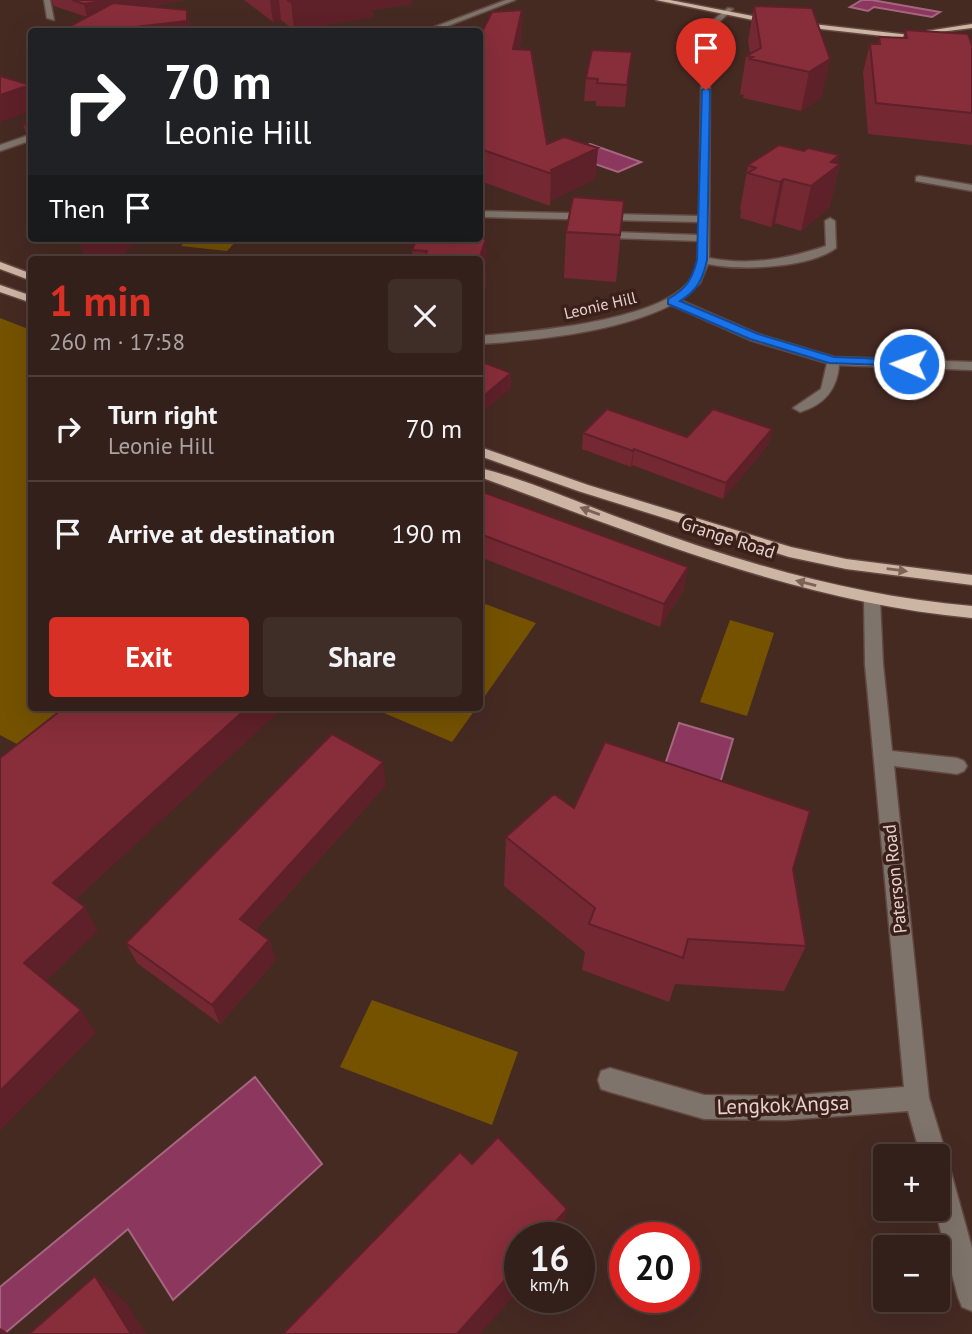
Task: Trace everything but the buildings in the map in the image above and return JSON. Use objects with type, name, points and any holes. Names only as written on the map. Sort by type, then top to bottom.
[{"type":"main road","points":[[659,0],[972,46]]},
{"type":"main road","points":[[683,0],[726,11],[972,36]]},
{"type":"main road","points":[[916,32],[972,26]]},
{"type":"main road","points":[[0,265],[28,276]]},
{"type":"main road","points":[[0,288],[28,298]]},
{"type":"main road","name":"Grange Road","points":[[483,452],[583,488],[789,552],[846,564],[972,580]]},
{"type":"main road","name":"Grange Road","points":[[483,472],[720,557],[793,580],[872,600],[972,612]]},
{"type":"main road","points":[[948,577],[972,573]]},
{"type":"street","points":[[47,0],[51,18]]},
{"type":"street","points":[[435,28],[512,0]]},
{"type":"street","name":"Leonie Hill","points":[[483,340],[578,328],[641,313],[672,302],[686,293],[698,279],[704,238],[706,43],[709,29],[726,11]]},
{"type":"street","points":[[0,148],[28,138]]},
{"type":"street","points":[[919,179],[972,188]]},
{"type":"street","points":[[483,214],[704,219]]},
{"type":"street","points":[[702,260],[731,265],[766,266],[794,261],[831,248],[830,221]]},
{"type":"street","points":[[612,235],[704,238]]},
{"type":"street","points":[[672,302],[754,337],[833,361],[972,366]]},
{"type":"street","points":[[800,408],[820,398],[831,385],[833,361]]},
{"type":"street","name":"Paterson Road","points":[[872,600],[874,664],[918,1098],[930,1144]]},
{"type":"street","points":[[883,757],[957,766]]},
{"type":"street","name":"Lengkok Angsa","points":[[610,1080],[704,1107],[785,1108],[918,1098]]},
{"type":"street","points":[[950,1216],[972,1297]]},
{"type":"shaded area","points":[[862,0],[940,12],[932,17],[874,7],[868,11],[850,7]]},
{"type":"shaded area","points":[[590,144],[641,162],[618,172],[566,154]]},
{"type":"shaded area","points":[[185,242],[235,242],[227,251],[181,246]]},
{"type":"shaded area","points":[[0,318],[28,329],[28,711],[75,711],[26,749],[0,735]]},
{"type":"shaded area","points":[[483,603],[536,623],[483,699]]},
{"type":"shaded area","points":[[730,620],[774,633],[747,716],[700,702]]},
{"type":"shaded area","points":[[379,711],[474,711],[452,742]]},
{"type":"shaded area","points":[[679,723],[733,739],[708,824],[651,806]]},
{"type":"shaded area","points":[[372,1000],[518,1052],[492,1125],[340,1067]]},
{"type":"shaded area","points":[[255,1077],[322,1164],[173,1300],[128,1229],[4,1334],[0,1334],[0,1287]]},
{"type":"route","points":[[706,90],[702,260],[698,279],[686,293],[672,302],[754,337],[833,361],[909,364]]}]
